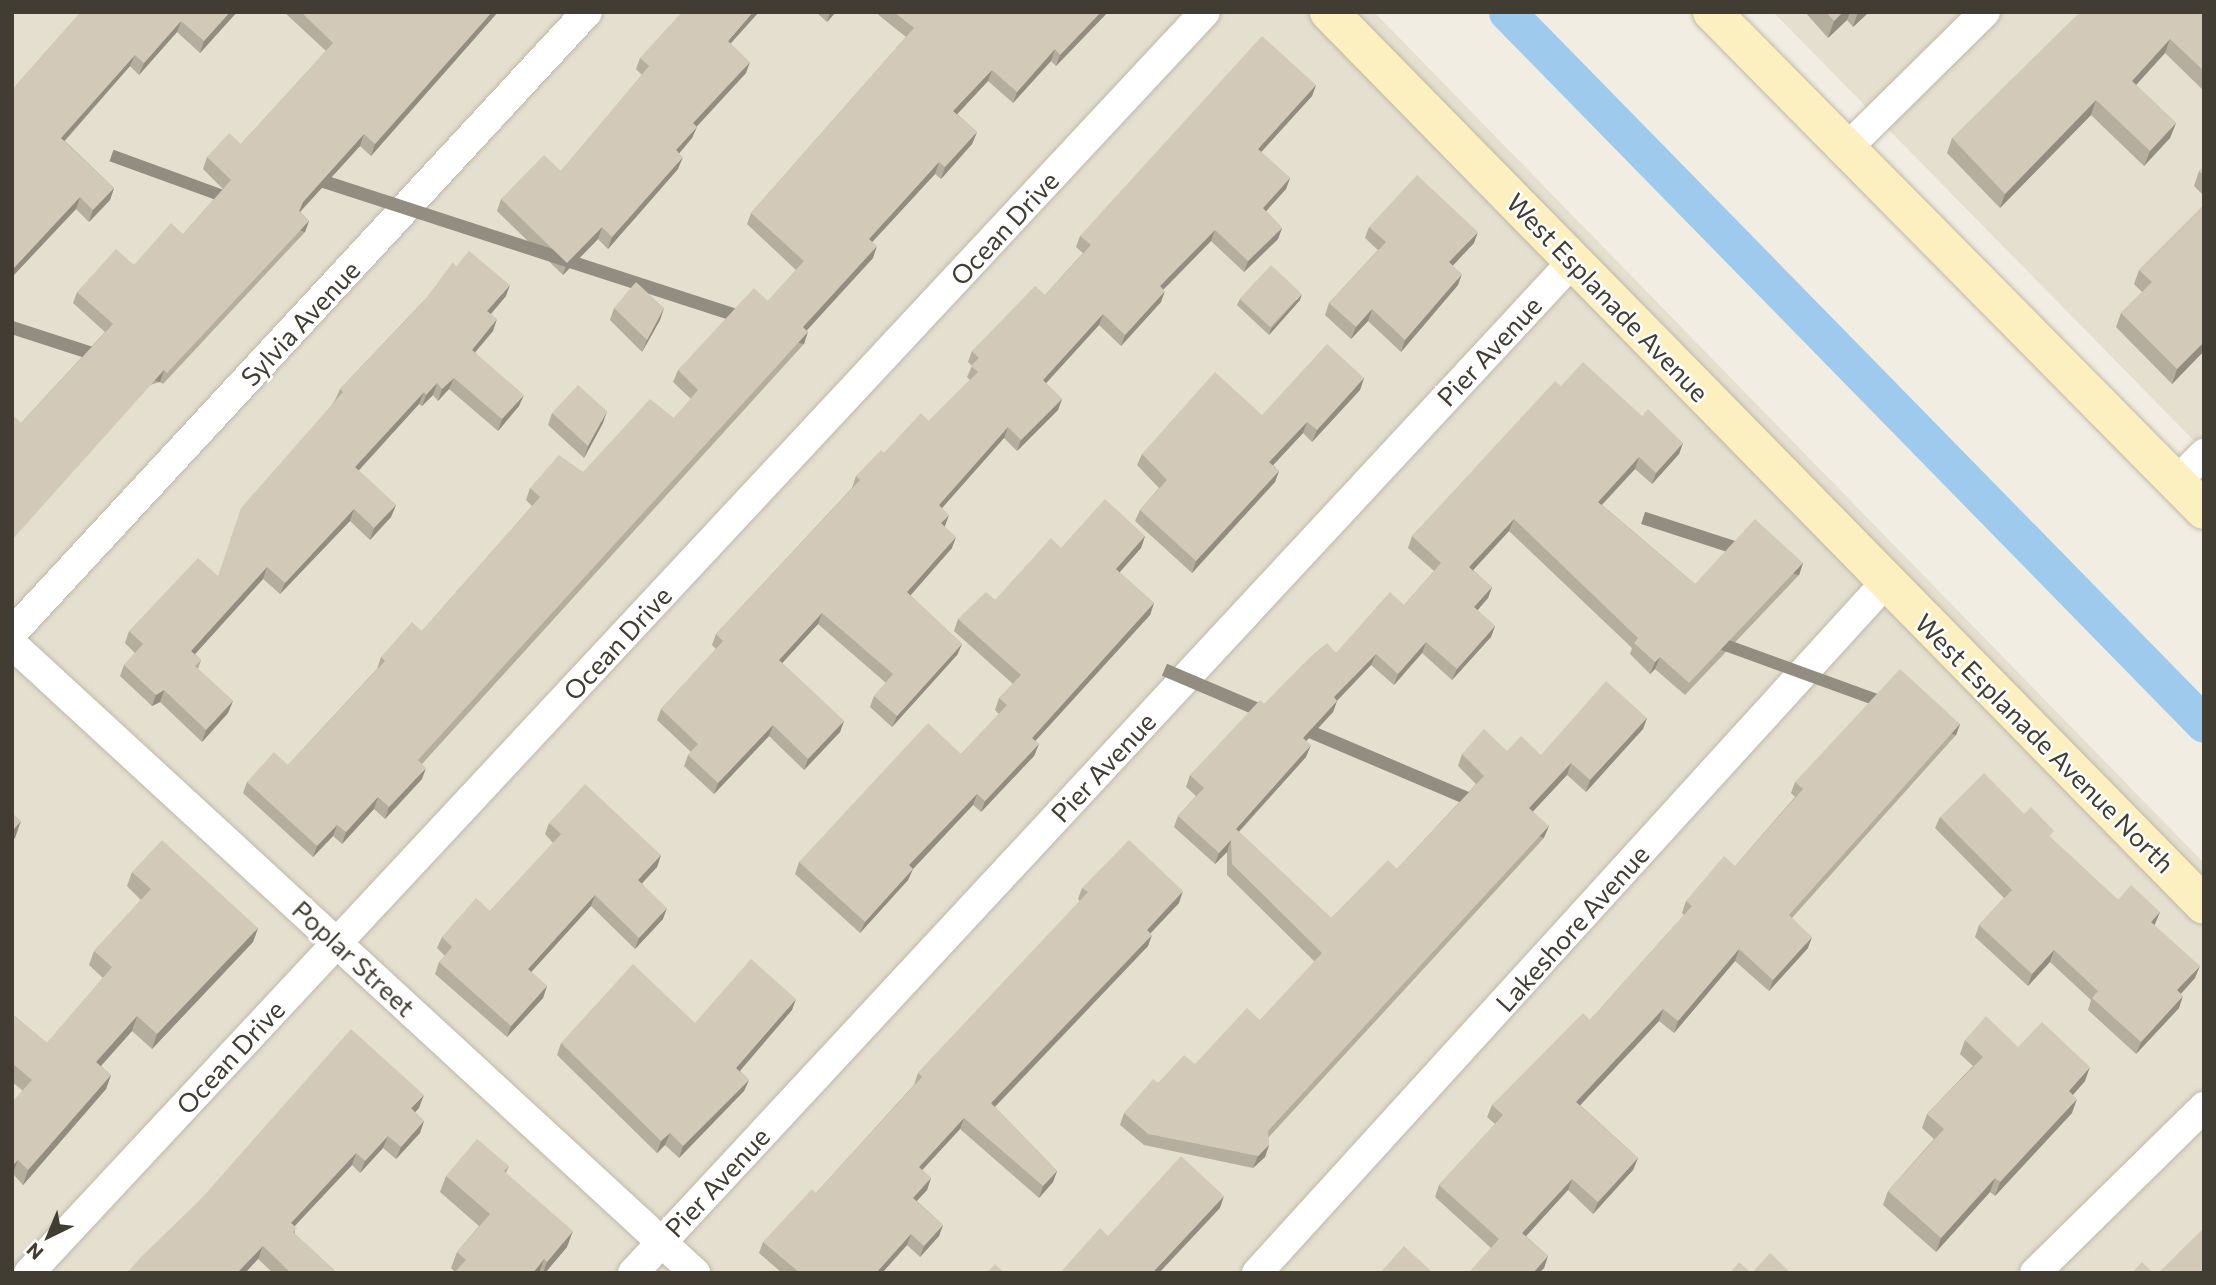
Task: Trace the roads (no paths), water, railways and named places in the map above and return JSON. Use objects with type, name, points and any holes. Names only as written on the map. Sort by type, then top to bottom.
[{"type":"main road","name":"West Esplanade Avenue","points":[[1329,12],[1886,582]]},
{"type":"main road","points":[[1712,12],[2204,510]]},
{"type":"main road","name":"West Esplanade Avenue North","points":[[1886,582],[2204,905]]},
{"type":"street","name":"Sylvia Avenue","points":[[12,633],[587,12]]},
{"type":"street","name":"Ocean Drive","points":[[29,1273],[1205,12]]},
{"type":"street","points":[[1847,148],[1985,12]]},
{"type":"street","name":"Pier Avenue","points":[[634,1273],[1573,261]]},
{"type":"street","points":[[2176,482],[2204,454]]},
{"type":"street","name":"Lakeshore Avenue","points":[[1257,1273],[1886,582]]},
{"type":"street","name":"Poplar Street","points":[[12,644],[695,1273]]},
{"type":"street","points":[[2035,1273],[2204,1107]]},
{"type":"waterway","points":[[1507,12],[2204,724]]}]
